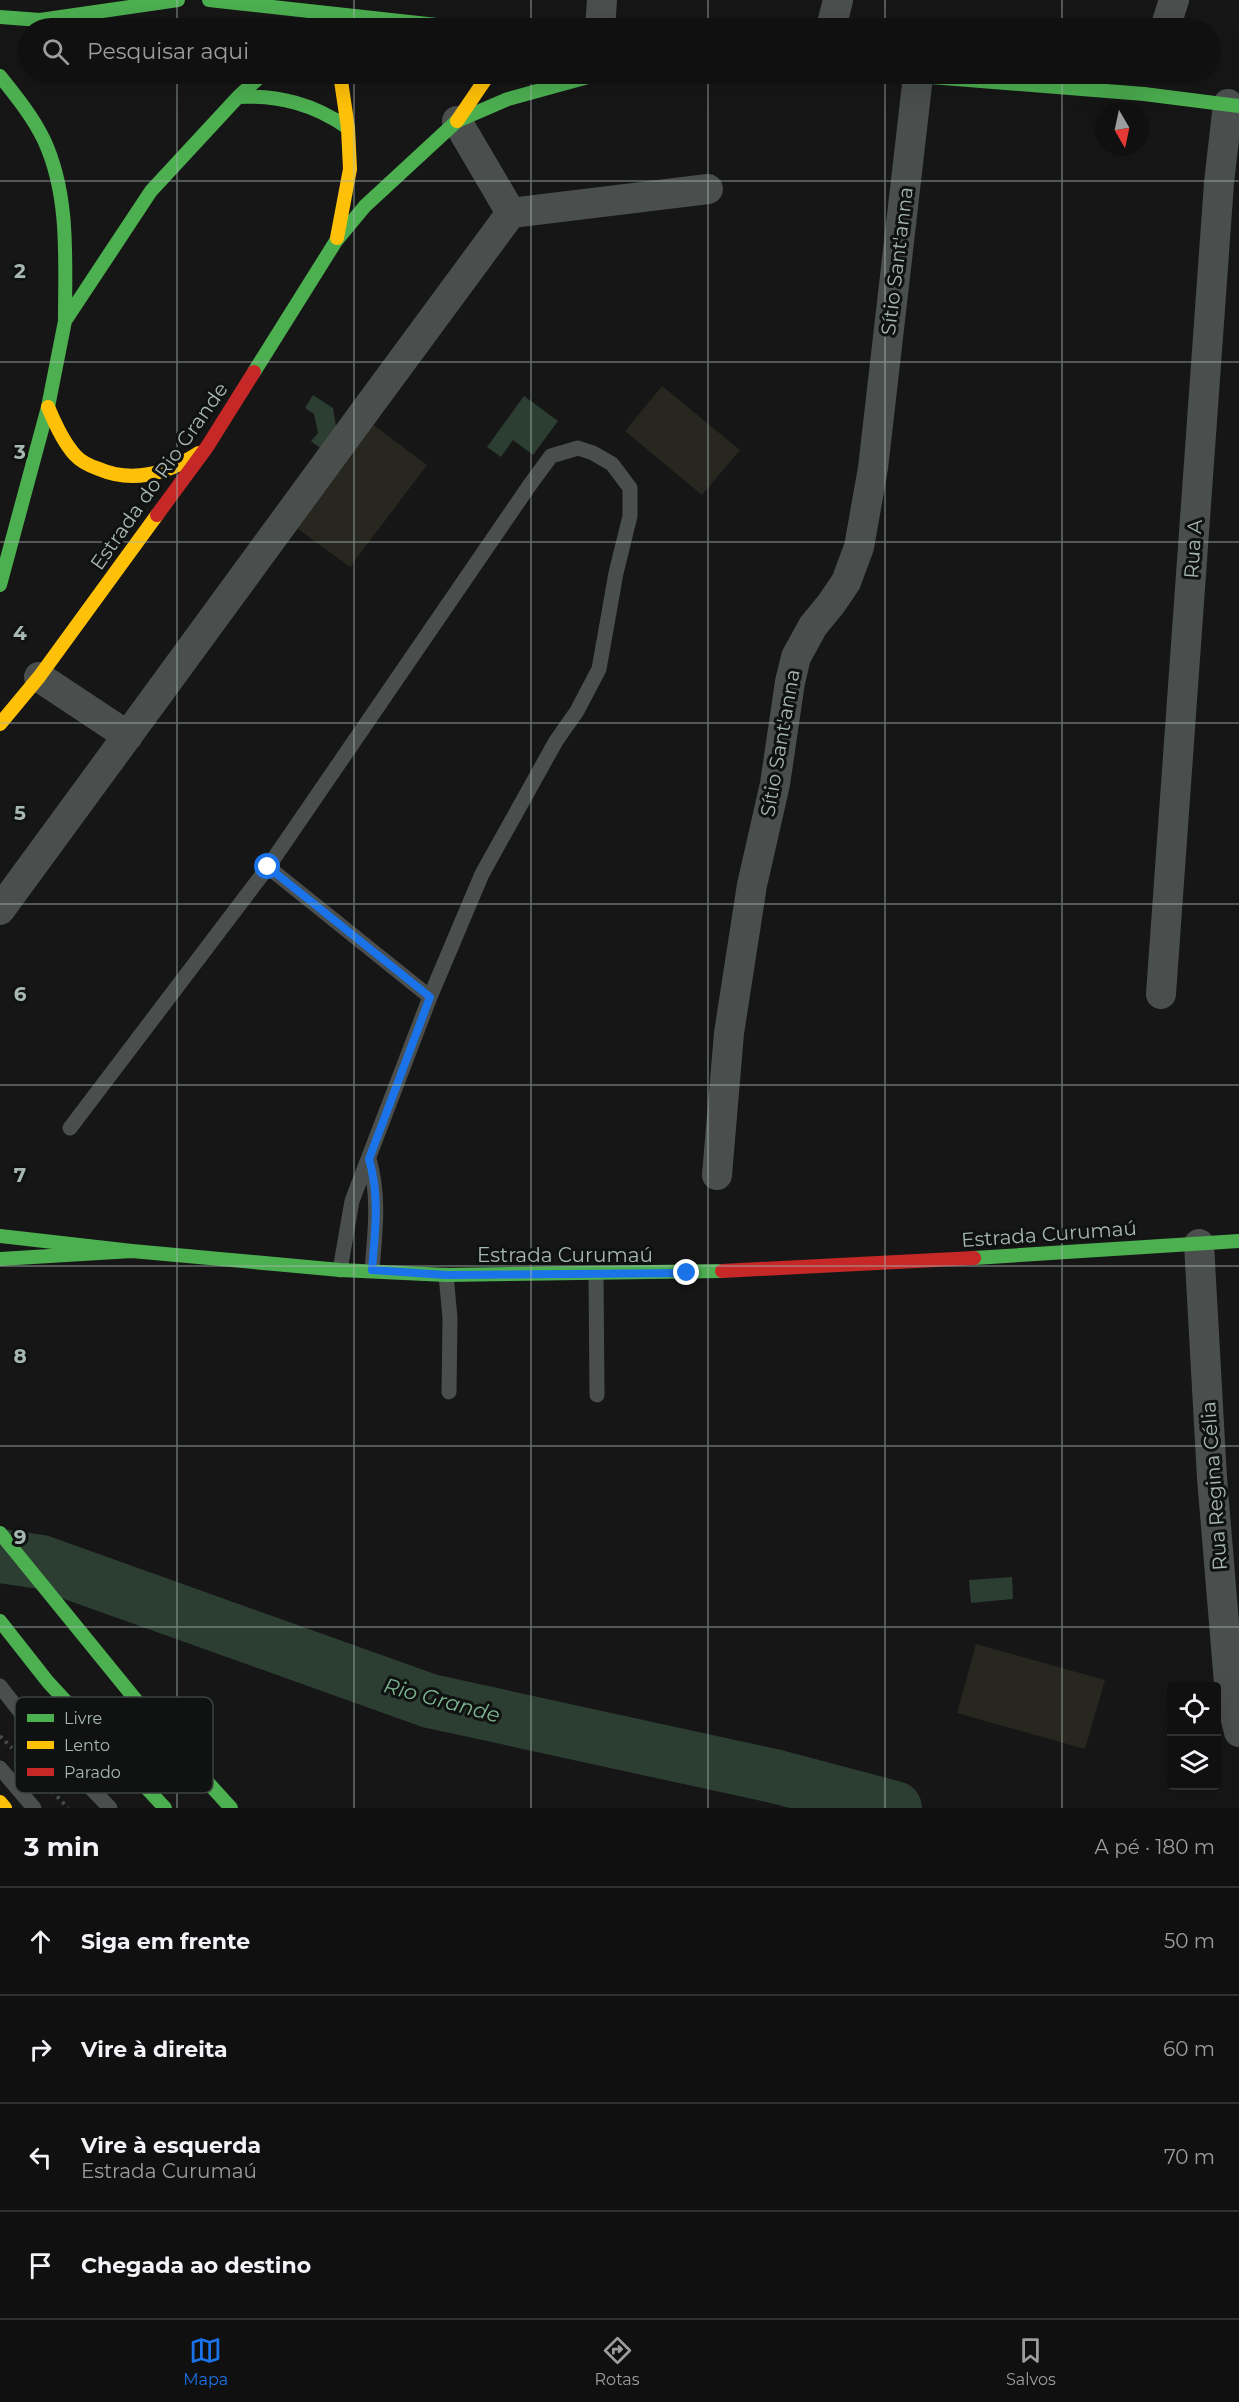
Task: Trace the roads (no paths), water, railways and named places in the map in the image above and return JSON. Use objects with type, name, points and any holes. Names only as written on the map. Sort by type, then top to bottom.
[{"type":"main road","points":[[52,18],[178,0]]},
{"type":"main road","points":[[209,0],[327,17]]},
{"type":"main road","points":[[0,17],[18,19]]},
{"type":"main road","points":[[0,76],[26,110],[44,141],[54,168],[64,220],[65,321],[48,407],[0,585]]},
{"type":"main road","points":[[65,321],[151,191],[252,84]]},
{"type":"main road","name":"Estrada do Rio Grande","points":[[336,241],[350,169],[348,128],[341,84]]},
{"type":"main road","points":[[457,121],[482,84]]},
{"type":"main road","name":"Estrada do Rio Grande","points":[[0,724],[39,677],[207,447],[336,241],[365,206],[457,121],[517,96],[562,84]]},
{"type":"main road","points":[[1148,84],[1233,105]]},
{"type":"main road","points":[[238,97],[273,96],[295,100],[331,115],[348,128]]},
{"type":"main road","points":[[48,407],[56,425],[76,456],[91,466],[115,475],[134,478],[157,474],[181,464],[207,447]]},
{"type":"main road","name":"Estrada Curumaú","points":[[0,1236],[340,1270],[446,1275],[687,1273],[1239,1241]]},
{"type":"main road","points":[[0,1259],[132,1251]]},
{"type":"main road","points":[[0,1533],[134,1697]]},
{"type":"main road","points":[[0,1621],[62,1697]]},
{"type":"main road","points":[[213,1788],[231,1808]]},
{"type":"main road","points":[[149,1793],[165,1808]]},
{"type":"main road","points":[[0,1802],[5,1808]]},
{"type":"street","points":[[601,18],[602,0]]},
{"type":"street","points":[[834,18],[838,0]]},
{"type":"street","points":[[1168,18],[1174,0]]},
{"type":"street","name":"Sítio Sant'anna","points":[[717,1175],[729,1033],[752,885],[775,784],[790,682],[796,657],[813,626],[846,582],[859,548],[873,468],[904,84]]},
{"type":"street","name":"Rua A","points":[[1161,994],[1219,183],[1233,105]]},
{"type":"street","points":[[457,121],[511,213]]},
{"type":"street","points":[[0,909],[511,213],[708,189]]},
{"type":"street","points":[[39,677],[128,736]]},
{"type":"street","name":"Rua Regina Célia","points":[[1199,1244],[1216,1524],[1230,1695],[1238,1730]]},
{"type":"lane","points":[[70,1128],[268,867],[528,486],[551,456],[578,448],[593,453],[612,464],[630,488],[632,496],[599,669],[577,711],[555,741],[482,873],[430,997],[352,1202],[340,1270]]},
{"type":"lane","points":[[268,867],[430,997]]},
{"type":"lane","points":[[369,1159],[375,1178],[377,1203],[372,1270]]},
{"type":"lane","points":[[596,1274],[597,1395]]},
{"type":"lane","points":[[446,1275],[450,1318],[449,1392]]},
{"type":"lane","points":[[0,1686],[15,1705]]},
{"type":"lane","points":[[0,1768],[15,1786]]},
{"type":"lane","points":[[21,1793],[34,1808]]},
{"type":"lane","points":[[96,1793],[110,1808]]},
{"type":"waterway","name":"Rio Grande","points":[[0,1556],[41,1562],[430,1701],[778,1777],[895,1808]]}]
